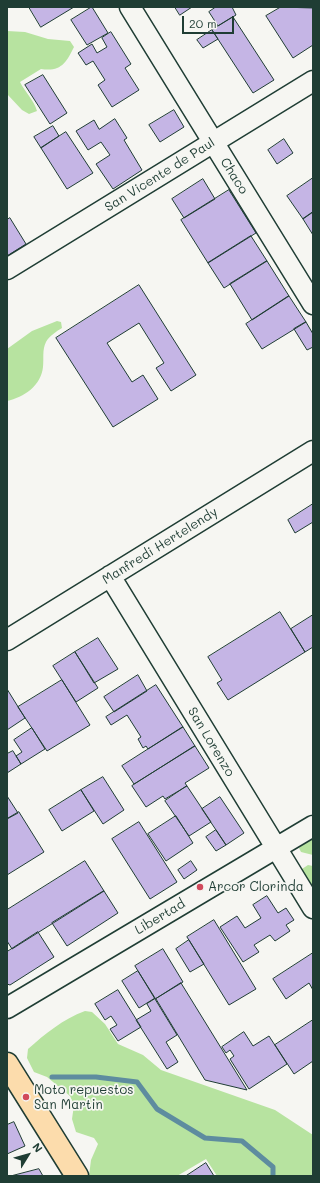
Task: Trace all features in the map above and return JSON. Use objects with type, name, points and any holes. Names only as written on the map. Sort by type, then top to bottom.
[{"type":"main road","points":[[7,1064],[77,1176]]},
{"type":"street","name":"Chaco","points":[[130,7],[313,304]]},
{"type":"street","name":"San Vicente de Paul","points":[[7,269],[313,81]]},
{"type":"street","name":"Manfredi Hertelendy","points":[[7,640],[313,451]]},
{"type":"street","name":"San Lorenzo","points":[[110,576],[313,908]]},
{"type":"street","name":"Libertad","points":[[7,1008],[313,826]]},
{"type":"green space","points":[[7,31],[25,32],[48,39],[70,41],[74,47],[65,62],[58,68],[48,70],[41,69],[20,82],[34,103],[37,111],[29,114],[22,110],[7,94]]},
{"type":"green space","points":[[57,321],[61,322],[62,328],[51,336],[46,342],[42,374],[39,380],[31,390],[20,397],[7,401],[7,349],[32,331]]},
{"type":"green space","points":[[313,836],[313,855],[301,852],[299,848]]},
{"type":"green space","points":[[308,865],[313,866],[313,887],[302,874],[302,869]]},
{"type":"green space","points":[[85,1011],[92,1012],[105,1024],[118,1044],[143,1055],[161,1070],[275,1110],[313,1135],[313,1176],[217,1176],[206,1159],[177,1176],[89,1176],[91,1160],[98,1144],[94,1138],[76,1132],[72,1119],[74,1105],[70,1096],[47,1077],[34,1072],[27,1058],[28,1049],[41,1038],[55,1027]]},
{"type":"building","points":[[29,7],[74,7],[41,27]]},
{"type":"building","points":[[92,7],[108,33],[87,45],[71,20]]},
{"type":"building","points":[[175,7],[192,7],[180,15]]},
{"type":"building","points":[[216,7],[232,7],[236,15],[218,26],[209,12]]},
{"type":"building","points":[[281,7],[313,8],[313,45],[293,58],[266,16]]},
{"type":"building","points":[[233,17],[274,80],[253,93],[212,30]]},
{"type":"building","points":[[212,30],[218,39],[203,48],[197,40]]},
{"type":"building","points":[[111,32],[131,64],[125,68],[139,90],[112,107],[98,85],[105,80],[93,61],[86,65],[78,53],[92,44],[97,53],[107,47],[102,38]]},
{"type":"building","points":[[43,75],[67,113],[50,124],[25,85]]},
{"type":"building","points":[[174,110],[184,127],[160,142],[149,125]]},
{"type":"building","points":[[115,119],[127,138],[124,140],[142,170],[113,189],[96,164],[110,155],[101,142],[88,150],[76,131],[94,120],[99,129]]},
{"type":"building","points":[[53,126],[59,136],[41,148],[34,137]]},
{"type":"building","points":[[66,132],[93,173],[67,189],[41,148]]},
{"type":"building","points":[[284,139],[293,153],[277,164],[268,150]]},
{"type":"building","points":[[313,178],[313,212],[303,219],[287,196]]},
{"type":"building","points":[[203,179],[215,199],[184,218],[172,199]]},
{"type":"building","points":[[229,190],[256,233],[208,263],[181,220]]},
{"type":"building","points":[[313,212],[313,235],[303,219]]},
{"type":"building","points":[[10,218],[26,244],[7,256],[7,220]]},
{"type":"building","points":[[251,236],[267,261],[224,288],[208,263]]},
{"type":"building","points":[[267,261],[289,296],[252,320],[230,284]]},
{"type":"building","points":[[139,285],[196,375],[171,391],[156,368],[164,363],[139,323],[107,343],[132,382],[143,375],[158,399],[113,427],[56,338]]},
{"type":"building","points":[[289,296],[306,322],[262,349],[246,324]]},
{"type":"building","points":[[306,322],[313,334],[313,347],[307,350],[294,329]]},
{"type":"building","points":[[313,504],[313,522],[295,533],[288,520]]},
{"type":"building","points":[[280,612],[305,652],[228,700],[217,683],[222,680],[208,657]]},
{"type":"building","points":[[313,615],[313,647],[305,652],[291,629]]},
{"type":"building","points":[[98,638],[118,669],[94,683],[75,652]]},
{"type":"building","points":[[75,652],[98,688],[76,702],[53,666]]},
{"type":"building","points":[[138,675],[147,691],[114,712],[104,697]]},
{"type":"building","points":[[62,680],[90,725],[47,751],[18,707]]},
{"type":"building","points":[[156,685],[183,727],[148,749],[146,746],[143,748],[138,739],[141,737],[127,715],[111,725],[106,717]]},
{"type":"building","points":[[7,689],[25,718],[7,730]]},
{"type":"building","points":[[183,727],[195,746],[134,784],[122,766]]},
{"type":"building","points":[[32,728],[45,749],[21,764],[16,756],[22,752],[14,740]]},
{"type":"building","points":[[195,746],[209,768],[185,783],[187,786],[165,799],[163,796],[146,807],[132,786]]},
{"type":"building","points":[[13,751],[21,764],[7,773],[7,754]]},
{"type":"building","points":[[103,777],[124,810],[103,824],[81,790]]},
{"type":"building","points":[[187,786],[211,822],[189,836],[165,801]]},
{"type":"building","points":[[81,790],[94,811],[62,831],[49,810]]},
{"type":"building","points":[[7,796],[18,813],[7,819]]},
{"type":"building","points":[[220,797],[244,833],[226,845],[202,809]]},
{"type":"building","points":[[19,812],[44,852],[7,875],[7,819]]},
{"type":"building","points":[[176,816],[193,843],[166,861],[148,834]]},
{"type":"building","points":[[139,822],[177,882],[150,899],[112,839]]},
{"type":"building","points":[[216,830],[226,845],[216,851],[206,837]]},
{"type":"building","points":[[85,861],[104,891],[12,949],[7,941],[7,910]]},
{"type":"building","points":[[191,861],[197,870],[184,879],[178,870]]},
{"type":"building","points":[[104,891],[118,913],[67,946],[52,923]]},
{"type":"building","points":[[267,896],[278,913],[286,908],[294,920],[286,925],[290,931],[275,941],[270,935],[254,945],[259,952],[243,962],[220,927],[237,916],[245,928],[261,918],[253,905]]},
{"type":"building","points":[[214,920],[256,989],[229,1005],[187,937]]},
{"type":"building","points":[[38,932],[54,957],[10,985],[7,984],[7,952]]},
{"type":"building","points":[[189,940],[204,964],[190,972],[176,949]]},
{"type":"building","points":[[163,949],[183,982],[155,999],[135,966]]},
{"type":"building","points":[[313,953],[313,990],[309,983],[286,999],[273,979]]},
{"type":"building","points":[[138,971],[155,998],[139,1008],[122,981]]},
{"type":"building","points":[[181,983],[247,1090],[205,1080],[156,999]]},
{"type":"building","points":[[118,990],[141,1027],[118,1041],[110,1029],[117,1025],[111,1016],[105,1020],[95,1004]]},
{"type":"building","points":[[155,999],[177,1035],[166,1042],[178,1062],[167,1069],[136,1020],[151,1011],[147,1004]]},
{"type":"building","points":[[313,1020],[313,1061],[294,1074],[275,1045]]},
{"type":"building","points":[[244,1032],[253,1046],[269,1036],[287,1064],[249,1089],[230,1059],[234,1056],[230,1050],[226,1053],[222,1047]]},
{"type":"building","points":[[14,1122],[25,1146],[7,1154],[7,1125]]},
{"type":"building","points":[[206,1163],[214,1176],[186,1176]]},
{"type":"building","points":[[39,1169],[43,1176],[11,1176]]},
{"type":"waterway","points":[[52,1077],[96,1077],[137,1082],[157,1109],[205,1138],[242,1141],[273,1167],[273,1176]]},
{"type":"place","name":"Arcor Clorinda","points":[[200,887]]},
{"type":"place","name":"Moto repuestos San Martin","points":[[26,1097]]}]
